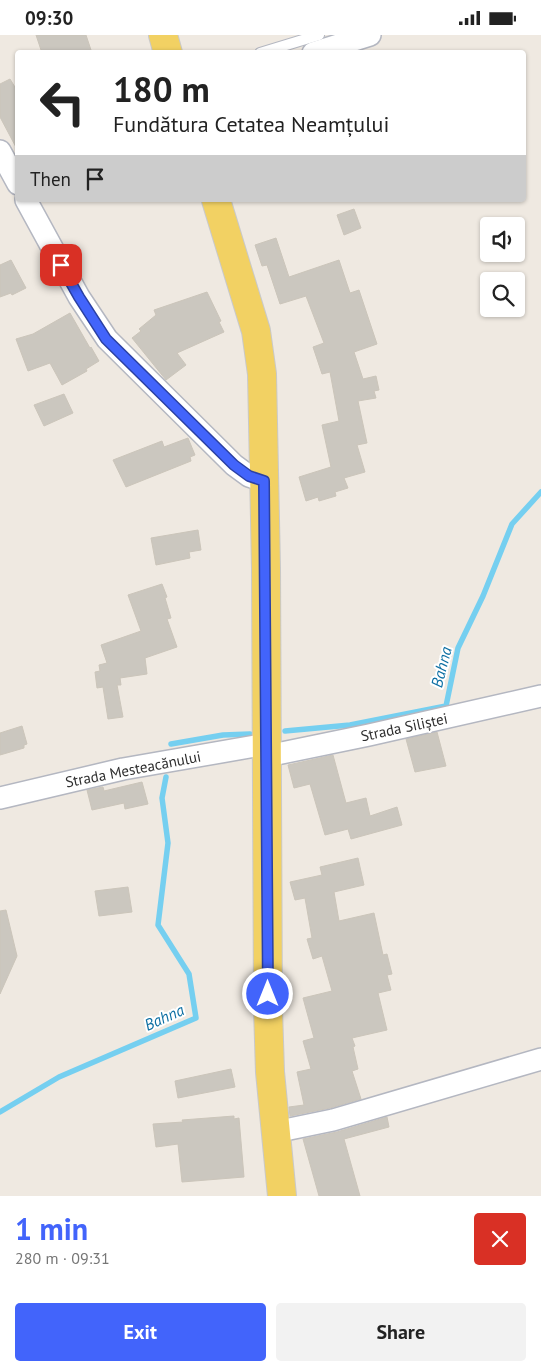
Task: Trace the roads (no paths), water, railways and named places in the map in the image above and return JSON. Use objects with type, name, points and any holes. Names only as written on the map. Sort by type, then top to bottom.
[{"type":"main road","points":[[163,35],[167,50]]},
{"type":"main road","points":[[217,202],[250,307],[259,347],[262,374],[268,1009],[270,1072],[282,1196]]},
{"type":"street","points":[[322,50],[370,35]]},
{"type":"street","points":[[0,151],[15,178]]},
{"type":"street","points":[[27,202],[79,297],[106,339],[234,465],[249,476],[264,481]]},
{"type":"street","name":"Strada Siliștei","points":[[267,750],[369,735],[541,697]]},
{"type":"street","name":"Strada Mesteacănului","points":[[0,798],[123,769],[267,750]]},
{"type":"street","points":[[275,1132],[333,1120],[541,1059]]},
{"type":"lane","points":[[270,50],[319,35]]},
{"type":"waterway","name":"Bahna","points":[[285,731],[350,725],[446,706],[458,648],[483,596],[512,524],[541,492]]},
{"type":"waterway","name":"Bahna","points":[[171,744],[223,735],[250,734]]},
{"type":"waterway","name":"Bahna","points":[[0,1112],[59,1077],[196,1018],[189,974],[158,925],[168,843],[162,798],[166,777]]}]
